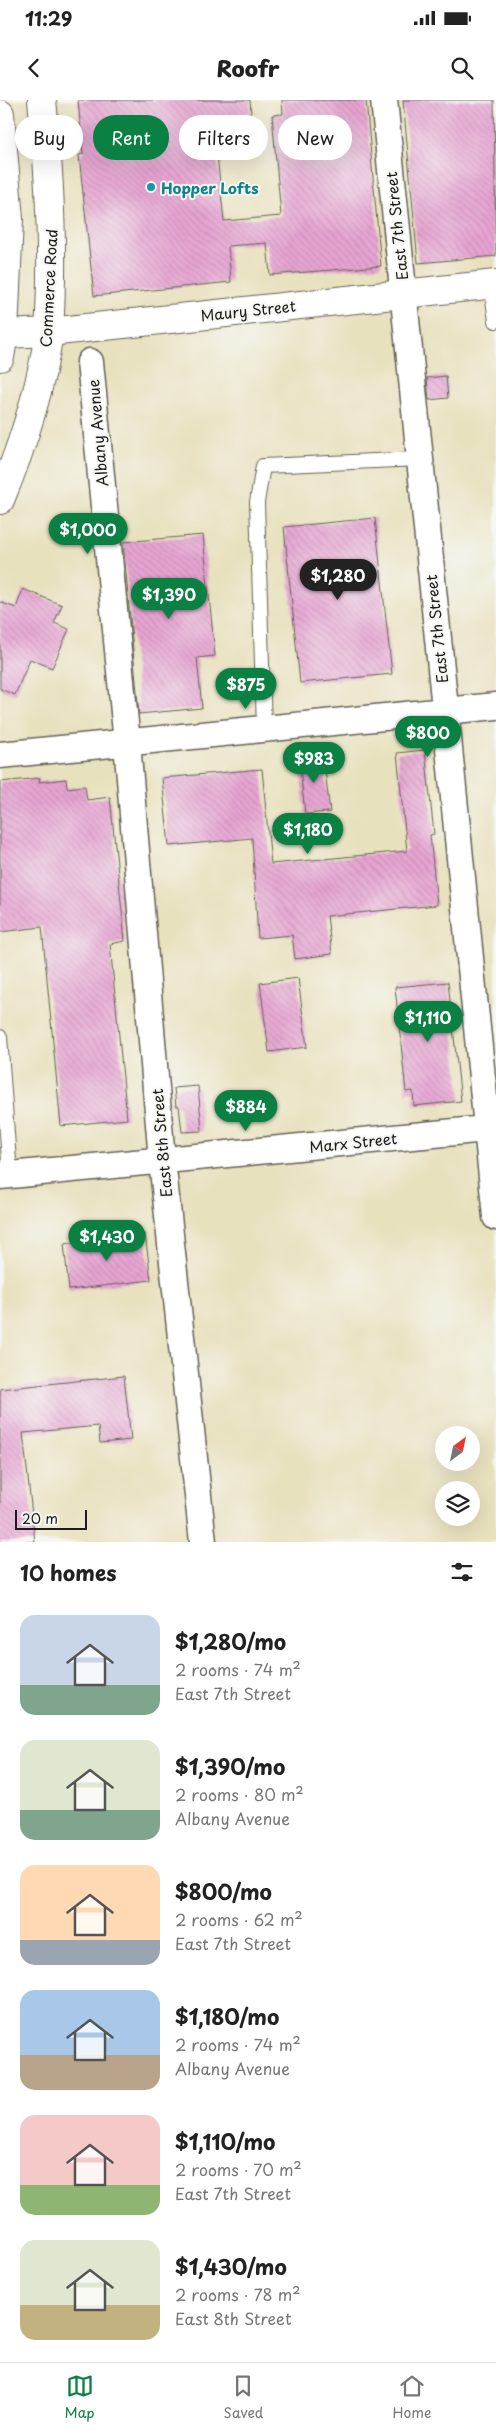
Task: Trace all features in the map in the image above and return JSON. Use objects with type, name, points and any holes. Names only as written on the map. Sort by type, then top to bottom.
[{"type":"main road","name":"Commerce Road","points":[[0,500],[23,439],[46,351],[49,332],[51,217],[42,100]]},
{"type":"main road","points":[[0,114],[9,219],[1,342]]},
{"type":"main road","name":"Maury Street","points":[[1,342],[49,332],[494,285]]},
{"type":"street","name":"East 7th Street","points":[[384,100],[444,711],[491,1129],[496,1217]]},
{"type":"street","name":"Albany Avenue","points":[[90,362],[127,743]]},
{"type":"street","points":[[0,755],[496,706]]},
{"type":"street","name":"East 8th Street","points":[[127,743],[162,1160],[203,1542]]},
{"type":"street","name":"Marx Street","points":[[5,1176],[491,1129]]},
{"type":"lane","points":[[494,285],[496,321]]},
{"type":"lane","points":[[264,729],[257,502],[263,466],[419,459]]},
{"type":"lane","points":[[0,1037],[5,1176]]},
{"type":"building","points":[[78,100],[250,100],[251,113],[179,115],[179,160],[218,160],[224,221],[281,216],[272,115],[283,114],[282,100],[366,100],[381,266],[270,275],[267,243],[228,246],[231,282],[94,296],[80,160],[83,160],[83,115],[79,115]]},
{"type":"building","points":[[403,100],[494,100],[496,256],[418,263]]},
{"type":"building","points":[[446,376],[448,398],[429,400],[427,378]]},
{"type":"building","points":[[375,518],[392,674],[300,683],[284,527]]},
{"type":"building","points":[[203,535],[215,656],[197,658],[202,708],[139,714],[123,542]]},
{"type":"building","points":[[23,589],[62,605],[54,623],[69,629],[52,668],[30,659],[15,695],[0,689],[0,602],[16,608]]},
{"type":"building","points":[[425,750],[434,834],[430,835],[437,905],[327,916],[332,954],[295,959],[292,935],[258,938],[252,838],[169,846],[162,778],[262,769],[271,864],[407,851],[397,753]]},
{"type":"building","points":[[323,754],[330,812],[305,814],[299,757]]},
{"type":"building","points":[[40,778],[39,782],[66,779],[67,788],[85,786],[87,800],[110,797],[125,941],[110,944],[127,1119],[61,1126],[42,927],[0,932],[0,782]]},
{"type":"building","points":[[298,978],[307,1047],[269,1052],[260,983]]},
{"type":"building","points":[[448,982],[461,1101],[414,1106],[413,1091],[406,1092],[395,987]]},
{"type":"building","points":[[198,1086],[202,1131],[182,1132],[179,1106],[176,1106],[174,1088]]},
{"type":"building","points":[[145,1234],[151,1280],[69,1290],[64,1244]]},
{"type":"building","points":[[124,1376],[131,1440],[100,1443],[98,1426],[23,1433],[35,1542],[0,1542],[0,1389]]},
{"type":"place","name":"Hopper Lofts","points":[[151,187]]}]
